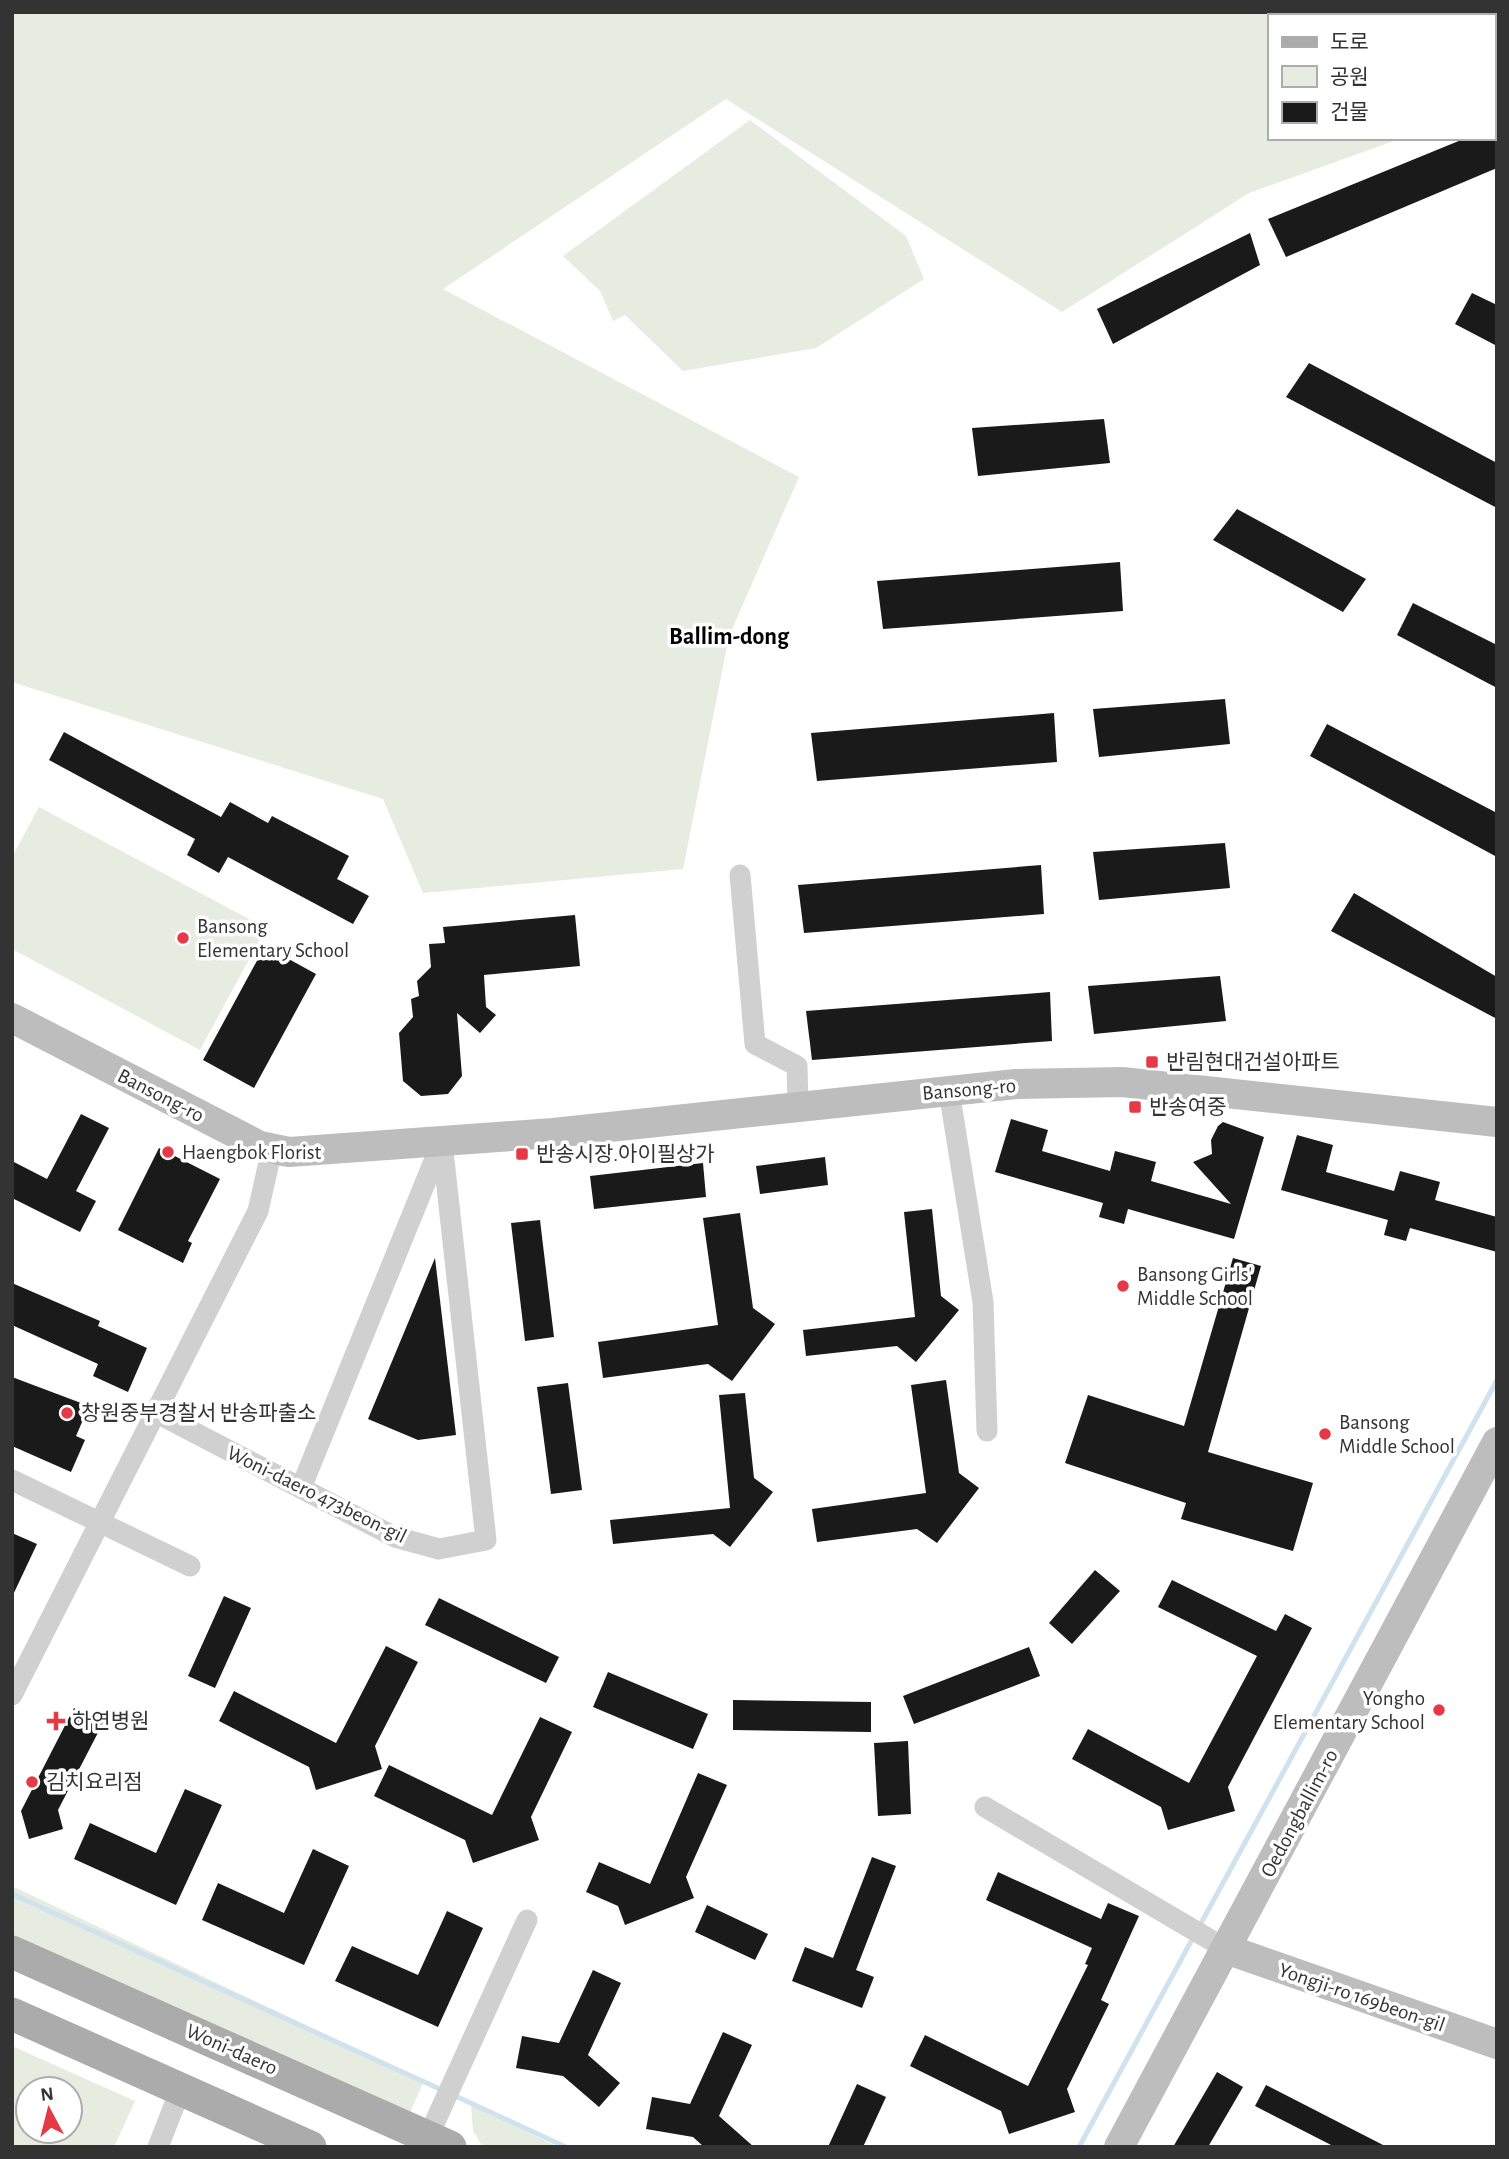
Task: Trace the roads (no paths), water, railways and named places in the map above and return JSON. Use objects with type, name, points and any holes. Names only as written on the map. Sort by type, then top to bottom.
[{"type":"main road","name":"Woni-daero","points":[[12,1952],[439,2142]]},
{"type":"main road","points":[[12,2014],[310,2147]]},
{"type":"street","points":[[740,874],[755,1044],[797,1066],[798,1107]]},
{"type":"street","name":"Bansong-ro","points":[[12,1018],[261,1146],[289,1152],[442,1142],[1016,1084],[1122,1082],[1497,1122]]},
{"type":"street","points":[[949,1091],[983,1302],[987,1431]]},
{"type":"street","points":[[301,1488],[442,1142]]},
{"type":"street","name":"Woni-daero 473beon-gil","points":[[155,1412],[394,1536],[439,1549],[486,1541],[442,1142]]},
{"type":"street","points":[[12,1695],[103,1522],[155,1412],[258,1211],[272,1149]]},
{"type":"street","name":"Oedongballim-ro","points":[[1119,2147],[1218,1944],[1497,1442]]},
{"type":"street","points":[[12,1480],[190,1566]]},
{"type":"street","points":[[985,1807],[1218,1944]]},
{"type":"street","points":[[439,2142],[442,2105],[527,1920]]},
{"type":"street","name":"Yongji-ro 169beon-gil","points":[[1218,1944],[1497,2044]]},
{"type":"street","points":[[158,2147],[181,2088]]},
{"type":"waterway","points":[[1199,1927],[1497,1380]]},
{"type":"waterway","points":[[12,1894],[442,2090]]},
{"type":"waterway","points":[[1079,2147],[1194,1936]]},
{"type":"waterway","points":[[451,2094],[566,2147]]},
{"type":"place","name":"Bansong Elementary School","points":[[183,938]]},
{"type":"place","name":"반림현대건설아파트","points":[[1152,1062]]},
{"type":"place","name":"반송여중","points":[[1135,1107]]},
{"type":"place","name":"Haengbok Florist","points":[[168,1152]]},
{"type":"place","name":"반송시장.아이필상가","points":[[522,1154]]},
{"type":"place","name":"Bansong Girls' Middle School","points":[[1123,1286]]},
{"type":"place","name":"창원중부경찰서 반송파출소","points":[[67,1413]]},
{"type":"place","name":"Bansong Middle School","points":[[1325,1434]]},
{"type":"place","name":"Yongho Elementary School","points":[[1439,1710]]},
{"type":"place","name":"하연병원","points":[[56,1721]]},
{"type":"place","name":"김치요리점","points":[[32,1782]]},
{"type":"district","name":"Ballim-dong","points":[[729,636]]}]
